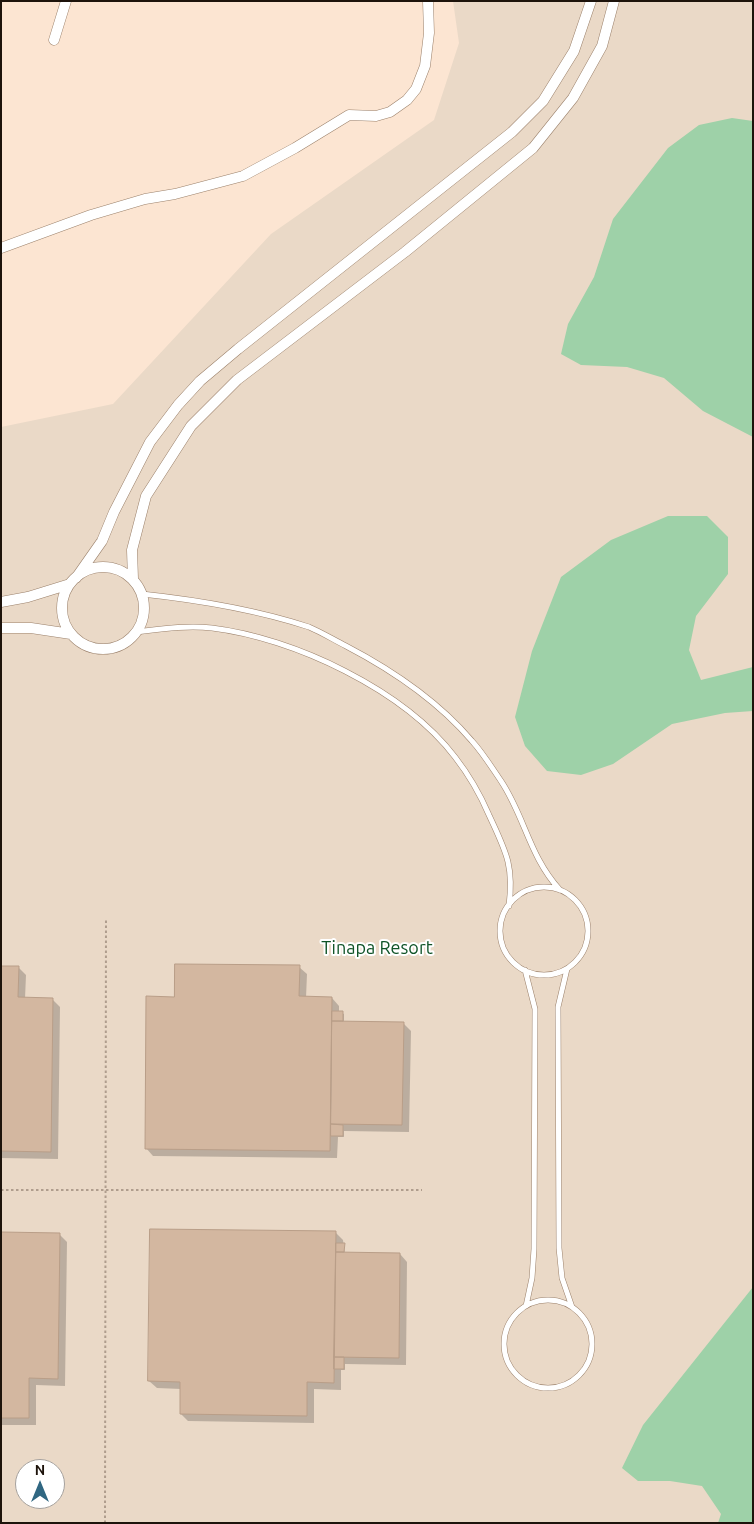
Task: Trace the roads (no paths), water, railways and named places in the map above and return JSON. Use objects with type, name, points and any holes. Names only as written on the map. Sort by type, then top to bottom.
[{"type":"street","points":[[54,40],[66,1]]},
{"type":"street","points":[[1,248],[91,215],[144,199],[175,194],[243,176],[350,115],[376,116],[390,112],[407,100],[416,89],[425,66],[429,33],[428,1]]},
{"type":"street","points":[[1,602],[28,597],[73,581],[91,569],[109,568],[118,570],[133,580],[142,594],[144,617],[137,632],[124,643],[109,649],[93,648],[78,640],[66,627],[62,610],[65,592],[73,581],[102,541],[114,512],[150,442],[178,405],[200,381],[512,132],[543,101],[574,51],[591,1]]},
{"type":"street","points":[[133,580],[132,550],[146,496],[190,426],[237,380],[405,252],[533,148],[573,98],[602,46],[614,1]]},
{"type":"street","points":[[1,628],[31,628],[72,634]]},
{"type":"lane","points":[[142,594],[217,604],[256,612],[310,628],[364,655],[405,681],[472,741],[502,784],[537,860],[546,874],[560,890],[576,900],[582,908],[588,924],[587,941],[584,949],[567,969],[558,1007],[559,1238],[562,1278],[572,1308]]},
{"type":"lane","points":[[137,632],[180,627],[204,628],[248,635],[297,650],[346,672],[387,694],[423,724],[454,755],[477,789],[509,859],[512,880],[508,906],[501,923],[502,942],[510,959],[525,970],[542,975],[567,969]]},
{"type":"lane","points":[[508,906],[515,898],[532,889],[550,888],[560,890]]},
{"type":"lane","points":[[525,970],[535,1009],[534,1249],[532,1278],[526,1306]]},
{"type":"lane","points":[[544,1300],[563,1303],[579,1313],[589,1329],[592,1345],[590,1354],[583,1370],[570,1382],[545,1388],[520,1378],[508,1364],[504,1346],[507,1327],[512,1319],[526,1306],[544,1300]]},
{"type":"park label","name":"Tinapa Resort","points":[[377,948]]}]
